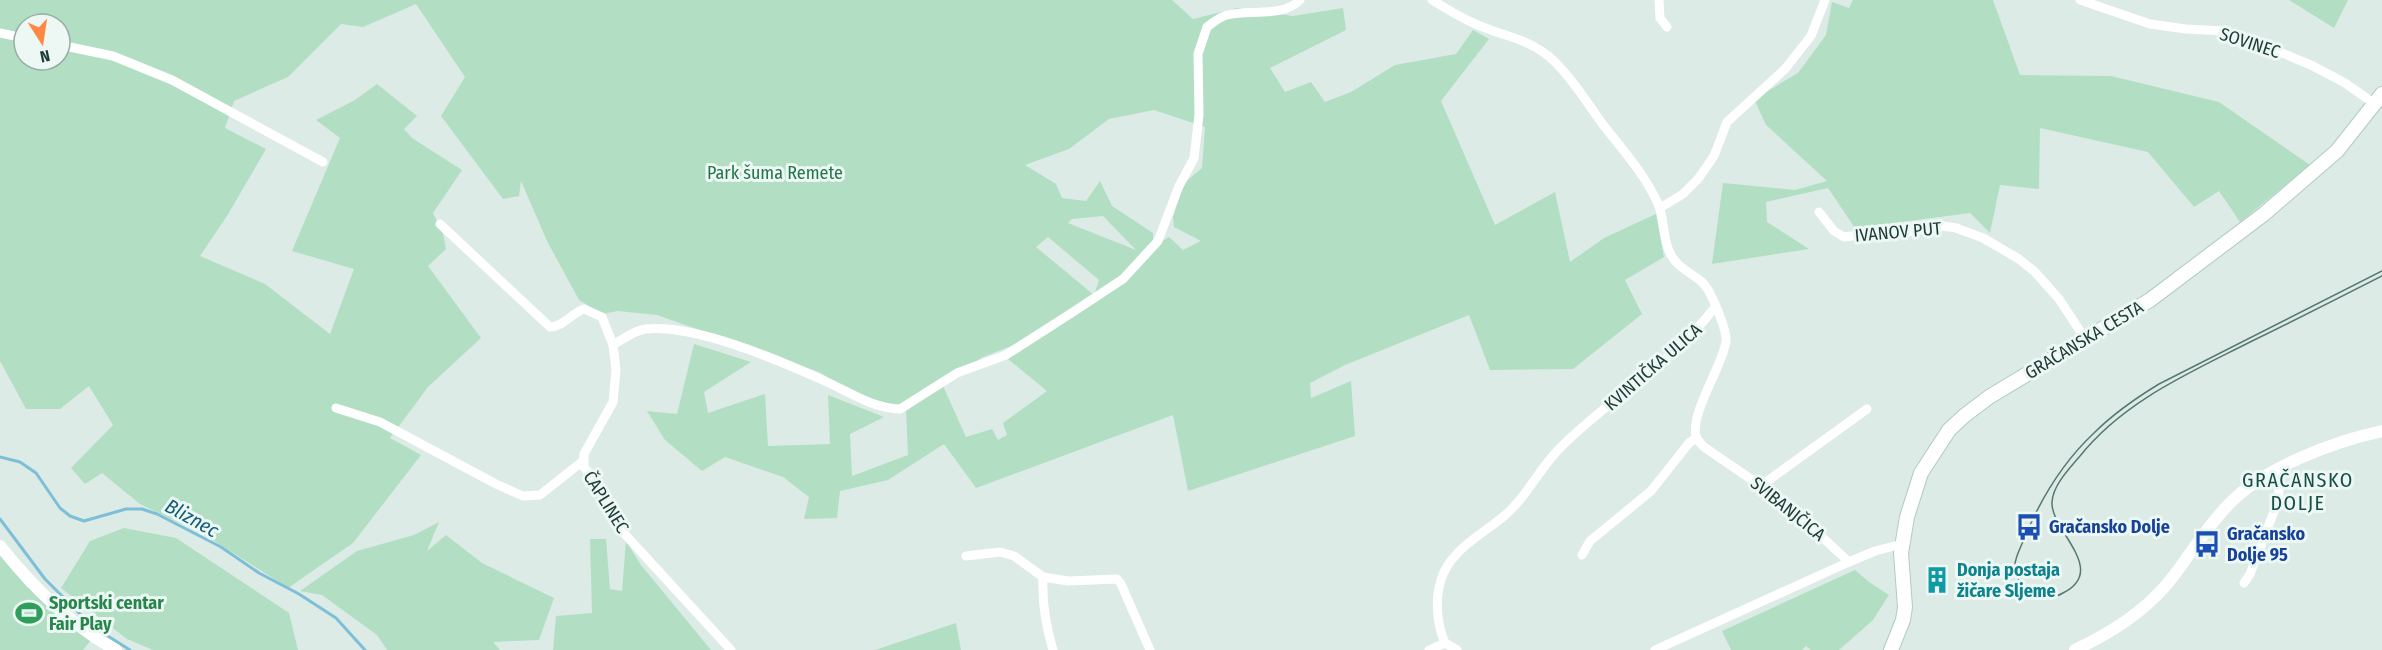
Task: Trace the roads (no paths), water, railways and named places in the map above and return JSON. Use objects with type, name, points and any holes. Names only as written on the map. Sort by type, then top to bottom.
[{"type":"main road","name":"GRAČANSKA CESTA","points":[[1890,648],[1900,629],[1905,607],[1902,544],[1916,483],[1949,430],[1985,400],[2150,300],[2264,214],[2337,151],[2379,99]]},
{"type":"street","points":[[613,345],[644,329],[690,332],[760,354],[828,382],[861,400],[900,409],[957,373],[1006,355],[1123,279],[1162,235],[1179,186],[1194,158],[1199,115],[1198,54],[1207,27],[1226,15],[1288,8],[1300,0]]},
{"type":"street","name":"KVINTIČKA ULICA","points":[[1432,0],[1471,22],[1546,53],[1621,147],[1660,208],[1670,254],[1679,265],[1704,284],[1713,296],[1715,307],[1699,328],[1675,352],[1559,449],[1506,515],[1468,543],[1450,562],[1443,574],[1438,603],[1440,631],[1445,643]]},
{"type":"street","points":[[1659,0],[1660,18],[1667,27]]},
{"type":"street","points":[[1660,208],[1683,194],[1698,179],[1714,156],[1728,122],[1785,69],[1811,36],[1825,0]]},
{"type":"street","name":"SOVINEC","points":[[2080,0],[2150,24],[2224,31],[2249,39],[2313,66],[2379,99]]},
{"type":"street","points":[[72,47],[113,56],[172,80],[323,162]]},
{"type":"street","name":"IVANOV PUT","points":[[1819,212],[1834,231],[1844,237],[1867,234],[1882,236],[1943,226],[1956,228],[1983,238],[2035,272],[2059,299],[2086,340]]},
{"type":"street","name":"ČAPLINEC","points":[[440,224],[550,327],[558,326],[584,309],[593,311],[602,317],[613,345],[616,370],[613,402],[584,454],[584,467],[604,491],[621,530],[711,630],[732,650]]},
{"type":"street","points":[[1582,555],[1590,541],[1651,492],[1696,438],[1696,428],[1707,388],[1726,342],[1724,326],[1715,307]]},
{"type":"street","points":[[336,408],[380,422],[523,496],[540,495],[583,461]]},
{"type":"street","points":[[1762,485],[1867,409]]},
{"type":"street","points":[[2076,650],[2118,627],[2140,611],[2168,582],[2231,502],[2256,482],[2333,444],[2382,431]]},
{"type":"street","name":"SVIBANJČICA","points":[[1696,438],[1704,447],[1783,501],[1849,562]]},
{"type":"street","points":[[2244,583],[2250,574],[2278,501],[2282,469]]},
{"type":"street","points":[[1655,650],[1849,562],[1875,551],[1902,544]]},
{"type":"street","points":[[0,546],[27,580],[95,638],[116,650]]},
{"type":"street","points":[[966,556],[1000,552],[1014,556],[1043,578],[1068,581],[1117,579],[1150,650]]},
{"type":"street","points":[[1043,578],[1042,590],[1048,636],[1053,650]]},
{"type":"street","points":[[1429,650],[1445,643],[1456,650]]},
{"type":"waterway","name":"Bliznec","points":[[0,457],[20,462],[36,473],[60,508],[70,516],[84,521],[126,509],[142,509],[157,514],[221,547],[259,573],[299,594],[336,618],[365,650]]},
{"type":"waterway","points":[[0,519],[45,579],[92,626],[130,650]]},
{"type":"tram line","points":[[2382,271],[2159,384],[2109,419],[2072,456],[2053,482],[2037,510],[2016,561],[2016,572],[2023,586],[2037,596],[2050,597],[2059,595],[2076,584],[2080,573],[2079,561],[2054,513],[2053,496],[2058,483],[2071,466],[2116,420],[2179,378],[2382,276]]},
{"type":"place","name":"Gračansko Dolje","points":[[2029,527]]},
{"type":"place","name":"Gračansko Dolje 95","points":[[2207,544]]},
{"type":"place","name":"Donja postaja žičare Sljeme","points":[[1937,580]]},
{"type":"place","name":"Sportski centar Fair Play","points":[[29,613]]},
{"type":"district","name":"GRAČANSKO DOLJE","points":[[2298,492]]},
{"type":"park label","name":"Park šuma Remete","points":[[775,173]]}]
